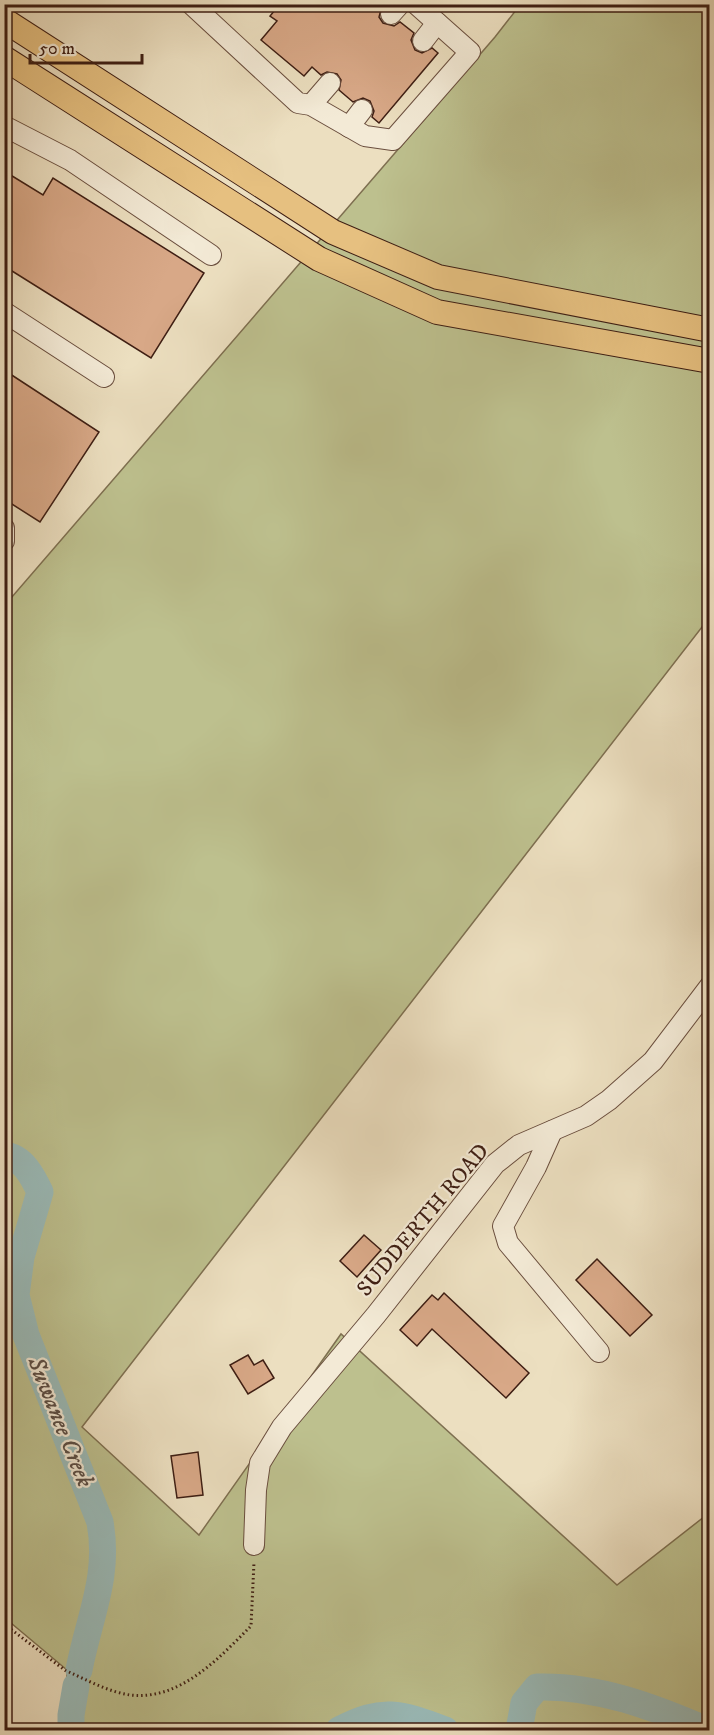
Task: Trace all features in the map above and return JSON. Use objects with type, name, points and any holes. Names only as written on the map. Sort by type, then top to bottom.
[{"type":"main road","points":[[4,20],[333,232],[438,277],[710,330]]},
{"type":"main road","points":[[4,58],[319,259],[437,312],[710,361]]},
{"type":"street","points":[[191,4],[298,103],[311,105],[364,136],[393,140],[470,52],[416,4]]},
{"type":"street","points":[[423,41],[437,23]]},
{"type":"street","points":[[311,105],[330,82]]},
{"type":"street","points":[[349,127],[362,110]]},
{"type":"street","points":[[4,126],[70,160],[211,255]]},
{"type":"street","points":[[240,209],[257,183]]},
{"type":"street","points":[[4,312],[104,377]]},
{"type":"street","points":[[4,528],[7,529],[4,541]]},
{"type":"street","name":"SUDDERTH ROAD","points":[[254,1545],[255,1490],[260,1463],[282,1427],[376,1315],[495,1164],[519,1145],[586,1116],[636,1077],[702,1006],[710,986]]},
{"type":"street","points":[[552,1131],[536,1167],[503,1226],[508,1243],[599,1352]]},
{"type":"path","points":[[4,1624],[67,1671],[130,1695],[163,1692],[193,1678],[215,1662],[251,1626],[254,1545]]},
{"type":"green space","points":[[520,5],[709,5],[709,618],[82,1427],[199,1535],[341,1334],[617,1585],[709,1513],[709,1730],[67,1730],[67,1670],[5,1618],[5,605],[495,37]]},
{"type":"building","points":[[280,4],[380,4],[382,6],[379,17],[383,23],[394,26],[400,22],[414,33],[411,40],[415,50],[422,53],[432,48],[438,53],[379,123],[372,117],[374,111],[370,101],[363,98],[353,102],[339,90],[341,80],[337,74],[327,72],[321,75],[312,67],[304,76],[261,40],[277,21],[270,16]]},
{"type":"building","points":[[4,171],[43,195],[53,178],[204,273],[151,358],[4,266]]},
{"type":"building","points":[[4,370],[99,432],[40,522],[4,499]]},
{"type":"building","points":[[364,1235],[381,1250],[357,1277],[340,1261]]},
{"type":"building","points":[[597,1259],[652,1315],[630,1336],[576,1280]]},
{"type":"building","points":[[444,1293],[529,1373],[506,1398],[432,1329],[417,1346],[400,1330],[432,1295],[438,1300]]},
{"type":"building","points":[[248,1355],[254,1365],[263,1360],[274,1378],[248,1394],[230,1365]]},
{"type":"building","points":[[198,1452],[203,1495],[177,1498],[171,1456]]},
{"type":"waterway","name":"Suwanee Creek","points":[[4,1155],[22,1164],[31,1174],[40,1192],[21,1257],[16,1295],[26,1335],[100,1522],[102,1542],[100,1579],[79,1670]]},
{"type":"waterway","name":"Suwanee Creek","points":[[71,1730],[76,1686]]},
{"type":"waterway","name":"Suwanee Creek","points":[[519,1730],[524,1703],[537,1687],[581,1690],[624,1699],[707,1730]]},
{"type":"waterway","name":"Suwanee Creek","points":[[339,1730],[380,1715],[403,1716],[445,1730]]}]
